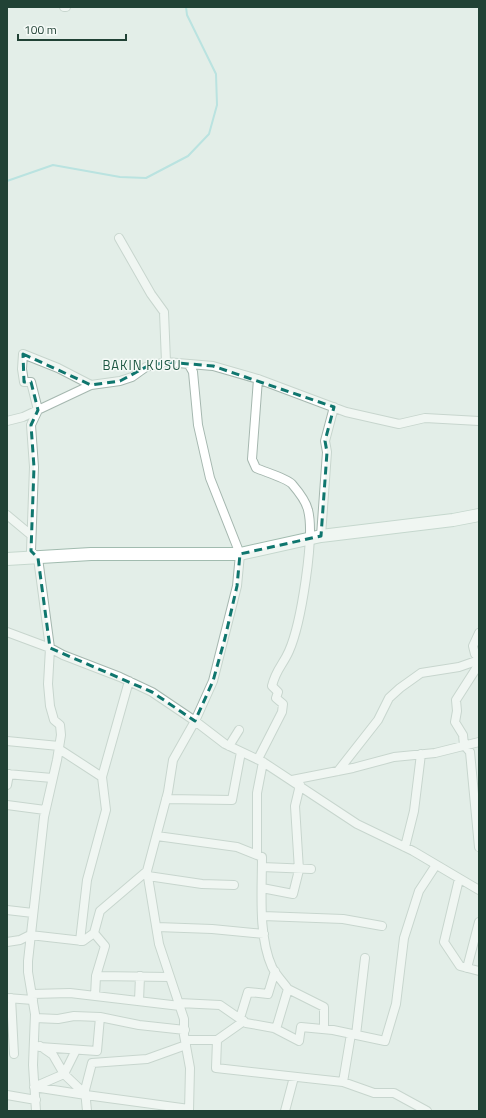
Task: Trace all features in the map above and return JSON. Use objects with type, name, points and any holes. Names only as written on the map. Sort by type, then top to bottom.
[{"type":"street","points":[[119,238],[151,294],[164,312],[166,362]]},
{"type":"street","points":[[36,1111],[34,1087],[37,1046],[35,1018],[28,972],[30,935],[45,810],[59,747],[60,725],[54,720],[48,684],[50,648],[38,558],[31,551],[34,467],[30,425],[38,410],[31,382],[24,382],[22,369],[23,354],[58,368],[91,385]]},
{"type":"street","points":[[7,422],[38,410],[91,385],[120,381],[132,377],[146,367],[166,362],[213,366],[258,379],[346,412],[399,424],[425,418],[479,421]]},
{"type":"street","points":[[34,1087],[189,1110],[190,1068],[184,1030],[184,1019],[159,944],[148,874],[166,799],[173,760],[195,721],[213,681],[237,586],[240,554],[210,478],[196,415],[193,372],[189,365]]},
{"type":"street","points":[[258,379],[252,460],[256,468],[290,483],[296,490],[308,510],[316,537]]},
{"type":"street","points":[[257,855],[257,792],[260,761],[282,712],[284,704],[276,698],[278,692],[272,686],[275,674],[289,652],[300,617],[316,537],[327,452],[325,441],[334,407]]},
{"type":"street","points":[[7,515],[31,535]]},
{"type":"street","points":[[7,558],[38,558],[91,554],[240,554],[316,537],[452,520],[479,515]]},
{"type":"street","points":[[7,632],[50,648],[63,655],[129,681],[152,692],[195,721],[212,736],[260,761],[358,824],[405,847],[479,890]]},
{"type":"street","points":[[479,633],[473,646],[474,654],[479,657]]},
{"type":"street","points":[[338,771],[378,720],[389,698],[400,688],[421,673],[459,667],[479,660]]},
{"type":"street","points":[[479,664],[456,700],[458,711],[455,722],[463,735],[464,745],[470,752],[479,847]]},
{"type":"street","points":[[80,941],[87,880],[106,810],[102,777],[129,681]]},
{"type":"street","points":[[229,746],[239,730]]},
{"type":"street","points":[[7,741],[59,747],[102,777]]},
{"type":"street","points":[[296,783],[394,757],[421,754],[479,742]]},
{"type":"street","points":[[166,799],[232,800],[241,752]]},
{"type":"street","points":[[405,847],[414,811],[421,754]]},
{"type":"street","points":[[7,785],[8,774],[52,778]]},
{"type":"street","points":[[262,888],[293,894],[299,869],[295,806],[296,783]]},
{"type":"street","points":[[7,805],[45,810]]},
{"type":"street","points":[[157,836],[237,847],[262,857],[264,934],[272,968],[288,989],[324,1007],[324,1029]]},
{"type":"street","points":[[14,1054],[9,998],[70,993],[139,1001],[220,1005],[242,1020],[276,1029],[299,1041],[302,1027],[324,1029],[385,1041],[396,1004],[404,938],[419,891],[436,865]]},
{"type":"street","points":[[262,867],[312,869]]},
{"type":"street","points":[[7,942],[20,940],[30,935],[83,941],[94,933],[100,911],[148,874],[202,884],[234,885]]},
{"type":"street","points":[[459,879],[444,942],[460,966],[479,972]]},
{"type":"street","points":[[7,910],[33,913]]},
{"type":"street","points":[[263,916],[343,919],[382,926]]},
{"type":"street","points":[[467,968],[479,922]]},
{"type":"street","points":[[157,927],[212,929],[264,934]]},
{"type":"street","points":[[94,933],[105,946],[96,976],[95,996]]},
{"type":"street","points":[[343,1082],[353,1034],[365,958]]},
{"type":"street","points":[[87,1111],[85,1090],[92,1063],[147,1059],[186,1043],[217,1040],[242,1020],[248,992],[268,994],[275,971]]},
{"type":"street","points":[[96,976],[170,978]]},
{"type":"street","points":[[139,1001],[140,976]]},
{"type":"street","points":[[276,1029],[288,989]]},
{"type":"street","points":[[35,1018],[58,1019],[74,1016],[100,1017],[139,1025],[184,1030]]},
{"type":"street","points":[[37,1046],[97,1051],[100,1017]]},
{"type":"street","points":[[217,1040],[216,1068],[343,1082],[374,1093],[394,1093],[427,1111]]},
{"type":"street","points":[[37,1046],[53,1055],[64,1074],[86,1095]]},
{"type":"street","points":[[34,1087],[64,1074],[76,1050]]},
{"type":"street","points":[[285,1111],[294,1077]]},
{"type":"street","points":[[7,1095],[36,1100]]},
{"type":"highlighted area","points":[[23,354],[91,385],[120,381],[146,367],[166,362],[213,366],[334,407],[325,441],[327,452],[321,536],[240,554],[237,586],[225,638],[213,681],[195,721],[152,692],[50,648],[38,558],[31,551],[34,467],[31,425],[38,410],[31,382],[24,382]]},
{"type":"waterway","points":[[7,181],[53,165],[120,177],[146,178],[188,156],[209,134],[217,105],[216,74],[187,15],[186,7]]},
{"type":"district","name":"BAKIN KUSU","points":[[142,365]]}]
